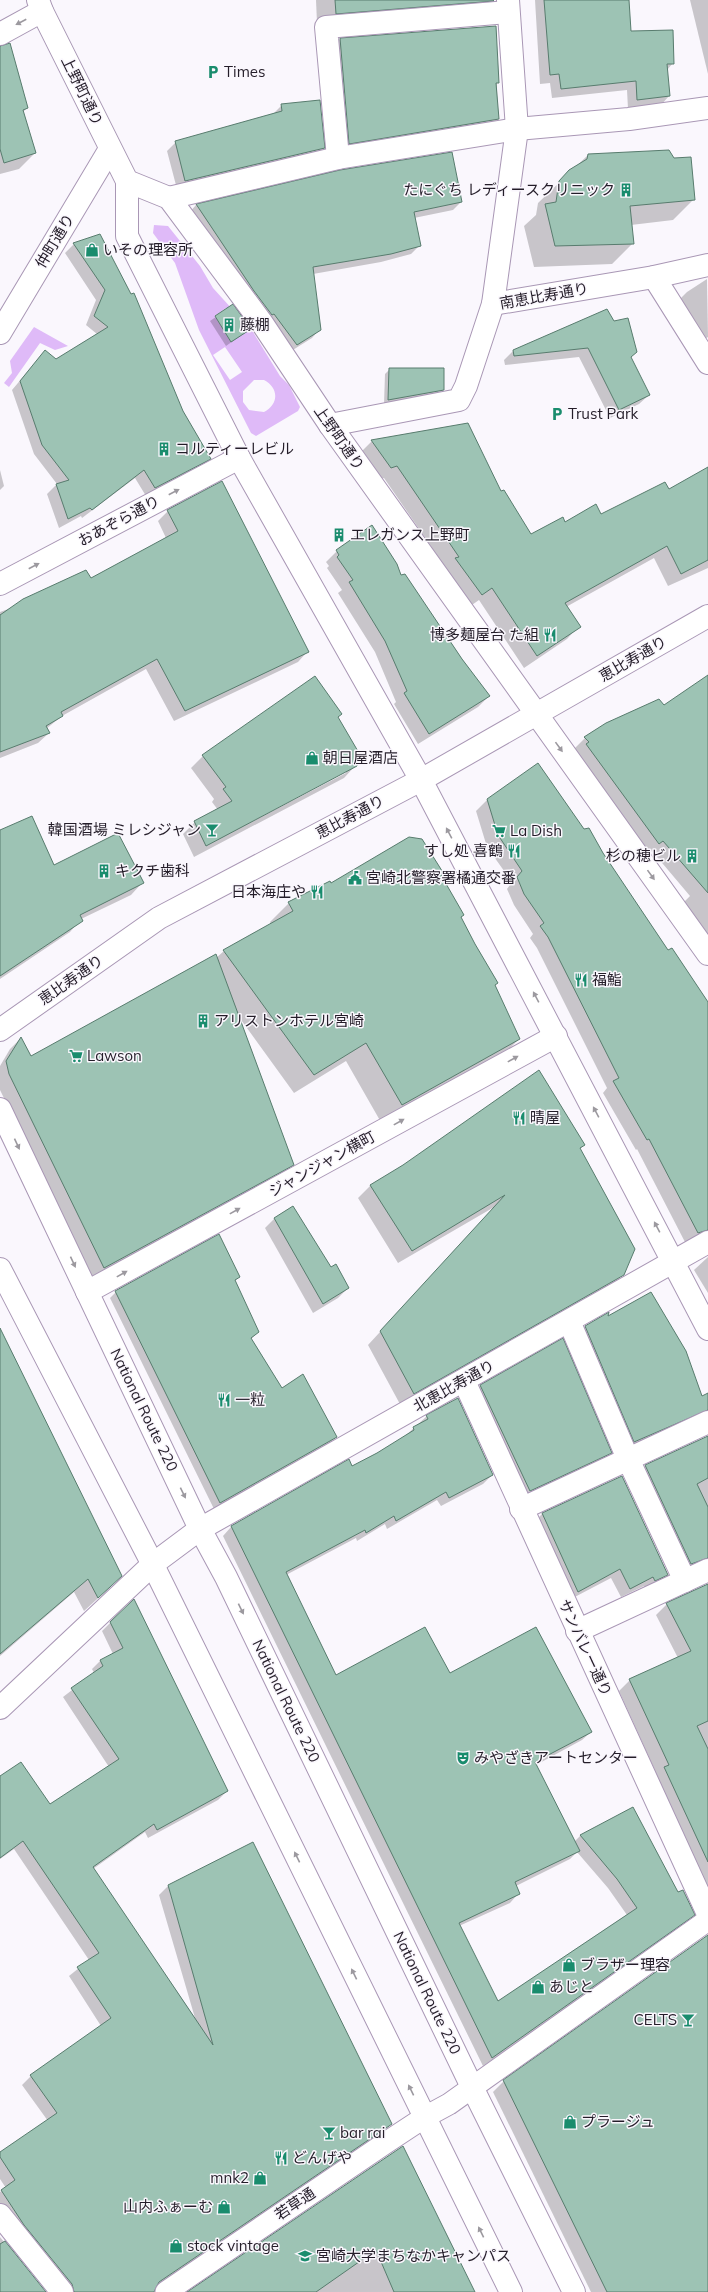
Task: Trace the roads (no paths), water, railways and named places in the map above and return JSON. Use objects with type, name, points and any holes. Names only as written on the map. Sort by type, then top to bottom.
[{"type":"main road","points":[[0,34],[40,6]]},
{"type":"main road","name":"上野町通り","points":[[40,6],[127,181],[128,236],[239,458],[421,780],[675,1262],[708,1329]]},
{"type":"main road","points":[[338,158],[326,27],[508,6],[517,129],[492,304]]},
{"type":"main road","points":[[127,181],[169,198],[338,158],[517,129],[629,118],[708,108]]},
{"type":"main road","name":"仲町通り","points":[[0,333],[110,149]]},
{"type":"main road","name":"上野町通り","points":[[169,198],[262,323],[330,425],[708,954]]},
{"type":"main road","name":"南恵比寿通り","points":[[330,425],[459,400],[466,386],[492,304],[654,277],[708,265]]},
{"type":"main road","points":[[654,277],[708,363]]},
{"type":"main road","name":"おあぞら通り","points":[[0,584],[239,458]]},
{"type":"main road","name":"恵比寿通り","points":[[0,1030],[159,918],[421,780],[708,616]]},
{"type":"main road","name":"ジャンジャン横町","points":[[87,1292],[556,1036]]},
{"type":"main road","name":"National Route 220","points":[[0,1109],[200,1529],[226,1577],[472,2087],[574,2292]]},
{"type":"main road","name":"北恵比寿通り","points":[[0,1708],[153,1564],[200,1529],[569,1322],[708,1242]]},
{"type":"main road","points":[[0,1269],[153,1564],[511,2292]]},
{"type":"main road","points":[[569,1322],[628,1459],[685,1581]]},
{"type":"main road","name":"サンバレー通り","points":[[464,1381],[521,1509],[708,1914]]},
{"type":"main road","points":[[521,1509],[708,1422]]},
{"type":"main road","points":[[577,1631],[708,1570]]},
{"type":"main road","points":[[0,2215],[62,2292]]},
{"type":"street","name":"若草通","points":[[166,2292],[425,2117],[449,2104],[708,1920]]},
{"type":"place","name":"Times","points":[[213,72]]},
{"type":"place","name":"たにぐち レディースクリニック","points":[[626,190]]},
{"type":"place","name":"いその理容所","points":[[92,250]]},
{"type":"place","name":"藤棚","points":[[229,325]]},
{"type":"place","name":"Trust Park","points":[[557,414]]},
{"type":"place","name":"コルティーレビル","points":[[164,449]]},
{"type":"place","name":"エレガンス上野町","points":[[339,535]]},
{"type":"place","name":"博多麺屋台 た組","points":[[550,635]]},
{"type":"place","name":"朝日屋酒店","points":[[312,758]]},
{"type":"place","name":"韓国酒場 ミレシジャン","points":[[212,830]]},
{"type":"place","name":"La Dish","points":[[499,831]]},
{"type":"place","name":"すし処 喜鶴","points":[[514,851]]},
{"type":"place","name":"杉の穂ビル","points":[[692,856]]},
{"type":"place","name":"キクチ歯科","points":[[104,871]]},
{"type":"place","name":"宮崎北警察署橘通交番","points":[[355,878]]},
{"type":"place","name":"日本海庄や","points":[[317,892]]},
{"type":"place","name":"福鮨","points":[[581,980]]},
{"type":"place","name":"アリストンホテル宮崎","points":[[203,1021]]},
{"type":"place","name":"Lawson","points":[[76,1056]]},
{"type":"place","name":"晴屋","points":[[519,1118]]},
{"type":"place","name":"一粒","points":[[224,1400]]},
{"type":"place","name":"みやざきアートセンター","points":[[463,1758]]},
{"type":"place","name":"ブラザー理容","points":[[569,1965]]},
{"type":"place","name":"あじと","points":[[538,1987]]},
{"type":"place","name":"CELTS","points":[[688,2020]]},
{"type":"place","name":"プラージュ","points":[[570,2122]]},
{"type":"place","name":"bar rai","points":[[329,2133]]},
{"type":"place","name":"どんげや","points":[[281,2158]]},
{"type":"place","name":"mnk2","points":[[260,2178]]},
{"type":"place","name":"山内ふぁーむ","points":[[224,2207]]},
{"type":"place","name":"stock vintage","points":[[176,2246]]},
{"type":"place","name":"宮崎大学まちなかキャンパス","points":[[305,2256]]}]
